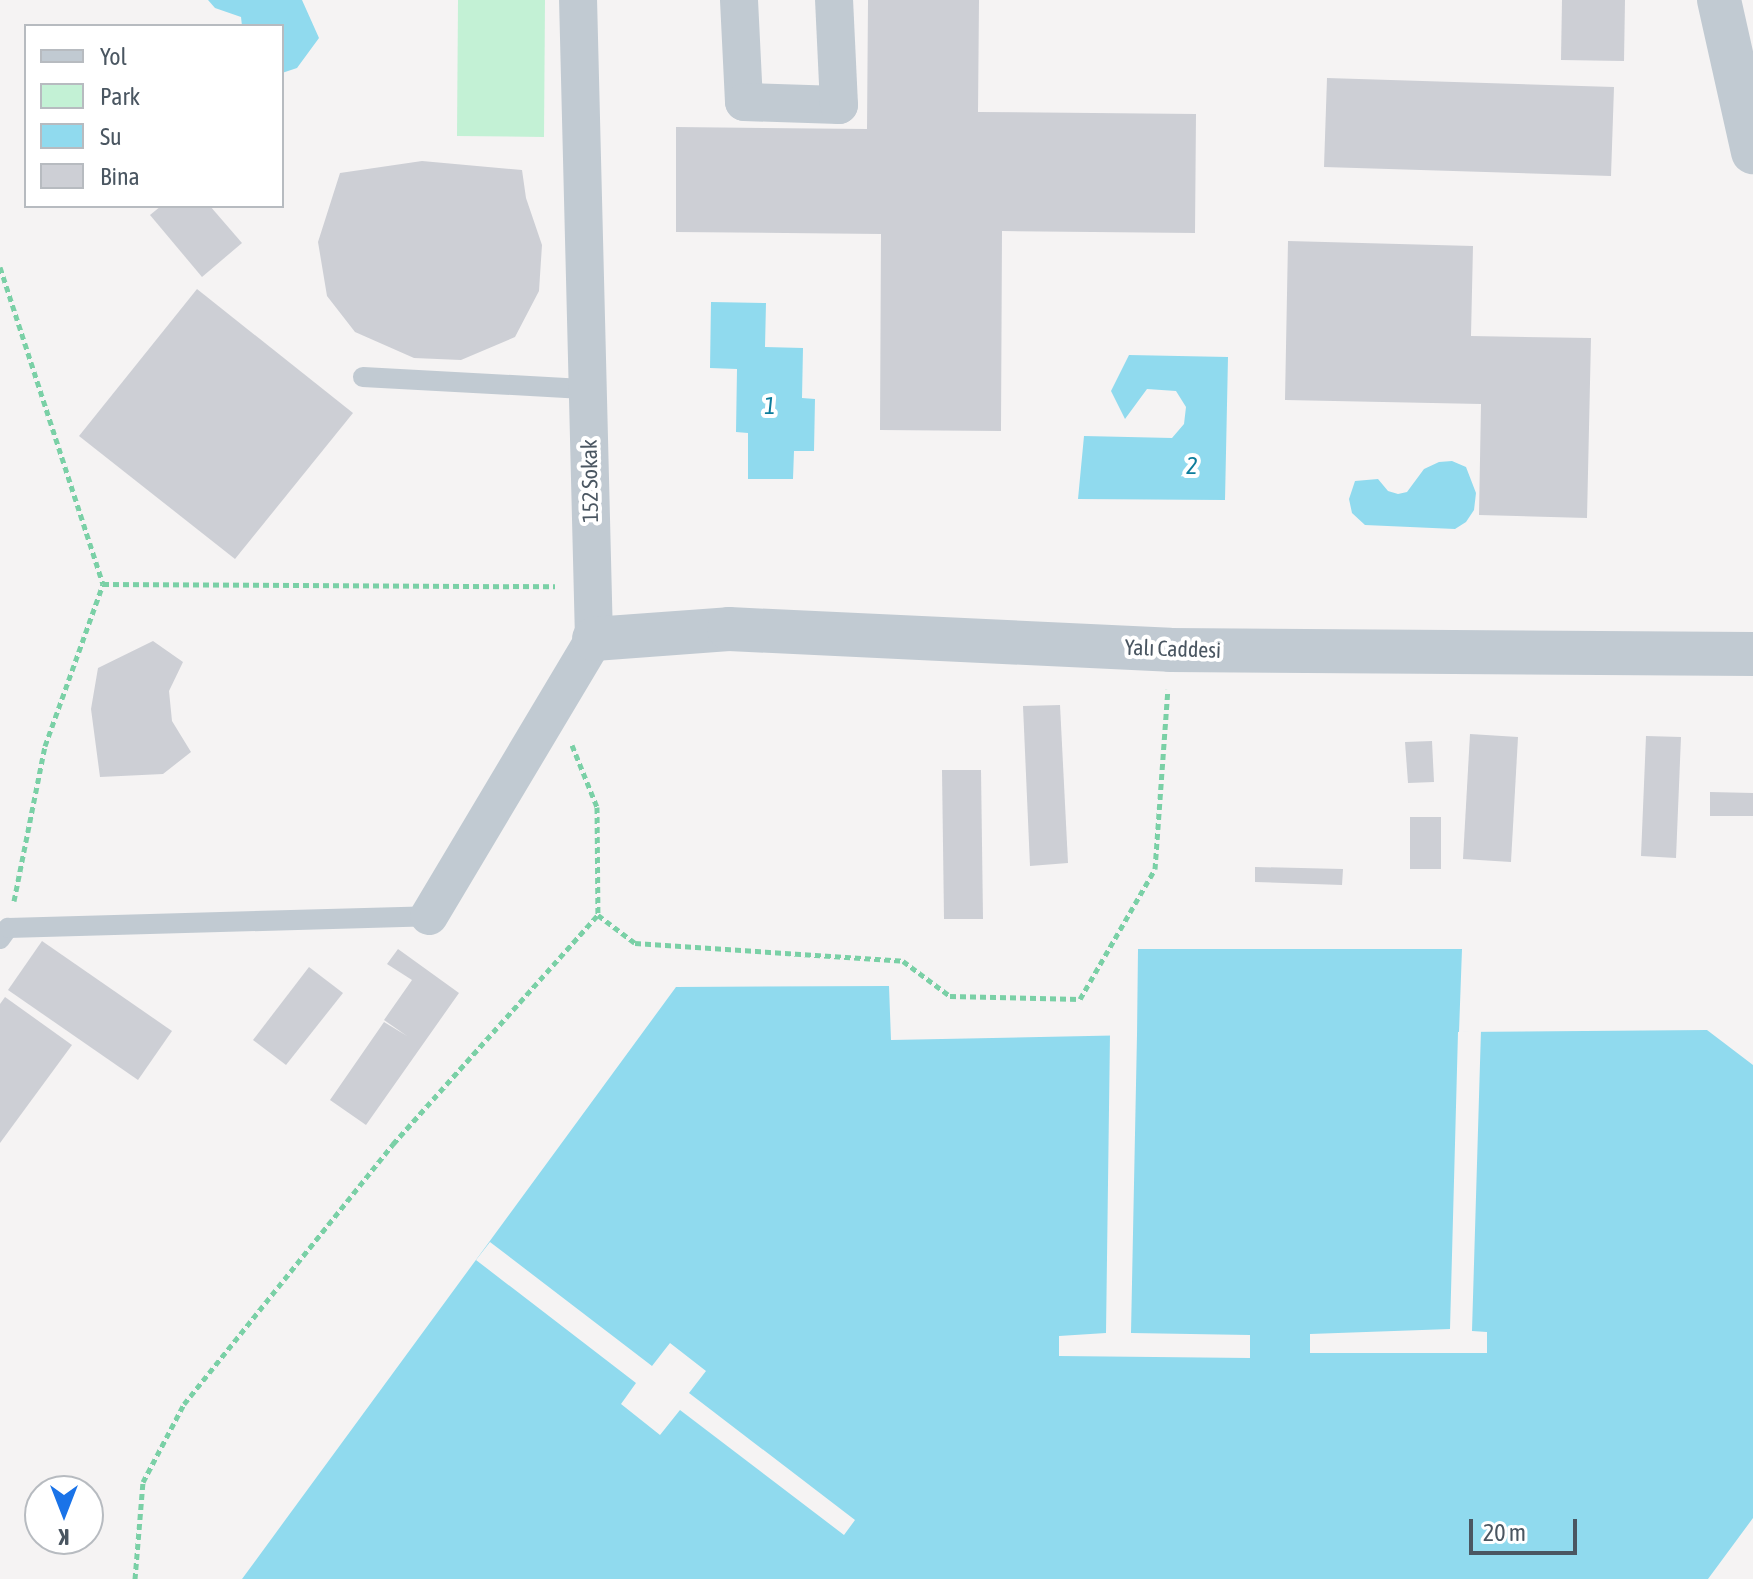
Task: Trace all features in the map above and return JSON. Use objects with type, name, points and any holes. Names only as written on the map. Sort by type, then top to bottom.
[{"type":"street","name":"152 Sokak","points":[[578,0],[594,639]]},
{"type":"street","points":[[739,0],[744,102],[839,105],[834,0]]},
{"type":"street","points":[[1719,0],[1753,152]]},
{"type":"street","name":"Yalı Caddesi","points":[[594,639],[729,629],[1170,650],[1753,654]]},
{"type":"street","points":[[429,916],[594,639]]},
{"type":"lane","points":[[363,377],[588,389]]},
{"type":"lane","points":[[4,933],[429,916]]},
{"type":"path","points":[[0,267],[103,584],[45,746],[4,933]]},
{"type":"path","points":[[103,584],[592,586]]},
{"type":"path","points":[[598,915],[635,943],[903,961],[950,996],[1080,999],[1155,869],[1170,650]]},
{"type":"path","points":[[135,1579],[143,1482],[184,1404],[393,1144],[598,915],[597,807],[556,703]]},
{"type":"green space","points":[[458,0],[545,0],[544,137],[457,136]]},
{"type":"water","points":[[208,0],[302,0],[319,38],[297,68],[284,72],[284,24],[242,24],[241,17],[215,8]]},
{"type":"water","name":"1","points":[[711,302],[766,303],[765,347],[803,348],[802,398],[815,399],[814,451],[794,451],[793,479],[748,479],[748,433],[736,432],[737,369],[710,368]]},
{"type":"water","name":"2","points":[[1129,355],[1228,357],[1225,500],[1078,499],[1084,436],[1172,438],[1184,424],[1186,407],[1176,391],[1147,389],[1125,419],[1111,391]]},
{"type":"water","points":[[1452,461],[1466,467],[1476,493],[1474,510],[1466,522],[1455,529],[1365,525],[1352,513],[1349,499],[1355,481],[1378,479],[1388,491],[1398,494],[1407,492],[1424,469],[1439,462]]},
{"type":"water","points":[[1138,949],[1462,949],[1459,1032],[1707,1030],[1753,1065],[1753,1518],[1708,1579],[242,1579],[676,987],[889,986],[891,1040],[1137,1035]]},
{"type":"pier","points":[[1481,1030],[1472,1331],[1487,1332],[1487,1353],[1310,1353],[1310,1334],[1450,1329],[1458,1032]]},
{"type":"pier","points":[[1110,1033],[1137,1035],[1131,1333],[1250,1335],[1250,1358],[1059,1356],[1059,1336],[1106,1333]]},
{"type":"pier","points":[[490,1242],[652,1366],[670,1343],[706,1371],[689,1393],[855,1520],[844,1535],[680,1410],[660,1435],[621,1404],[636,1383],[476,1260]]},
{"type":"building","points":[[868,0],[979,0],[978,112],[1196,114],[1195,233],[1002,231],[1001,431],[880,430],[881,234],[676,232],[676,127],[867,129]]},
{"type":"building","points":[[1562,0],[1625,0],[1624,61],[1561,60]]},
{"type":"building","points":[[1327,78],[1614,87],[1611,176],[1324,167]]},
{"type":"building","points":[[422,161],[522,170],[526,198],[542,245],[539,291],[515,337],[461,360],[414,358],[355,332],[327,296],[318,242],[340,173]]},
{"type":"building","points":[[159,208],[212,208],[242,243],[202,277],[150,215]]},
{"type":"building","points":[[1288,241],[1473,246],[1471,336],[1591,338],[1587,518],[1479,515],[1481,404],[1285,400]]},
{"type":"building","points":[[197,289],[353,413],[235,559],[79,436]]},
{"type":"building","points":[[153,641],[183,662],[169,691],[172,721],[191,752],[163,774],[100,777],[91,709],[98,668]]},
{"type":"building","points":[[1060,705],[1068,863],[1030,866],[1023,706]]},
{"type":"building","points":[[1470,734],[1518,737],[1511,862],[1463,859]]},
{"type":"building","points":[[1646,736],[1681,737],[1676,858],[1641,856]]},
{"type":"building","points":[[1432,741],[1434,782],[1408,783],[1405,742]]},
{"type":"building","points":[[942,770],[981,770],[983,919],[944,919]]},
{"type":"building","points":[[1710,792],[1753,793],[1753,816],[1710,816]]},
{"type":"building","points":[[1410,817],[1441,817],[1441,869],[1410,869]]},
{"type":"building","points":[[1255,867],[1343,869],[1342,885],[1255,882]]},
{"type":"building","points":[[42,941],[172,1031],[138,1080],[8,990]]},
{"type":"building","points":[[398,949],[459,993],[366,1125],[330,1100],[384,1022],[407,1036],[384,1020],[412,980],[387,964]]},
{"type":"building","points":[[309,967],[343,993],[286,1065],[253,1040]]},
{"type":"building","points":[[5,997],[72,1045],[0,1143],[0,1004]]}]
